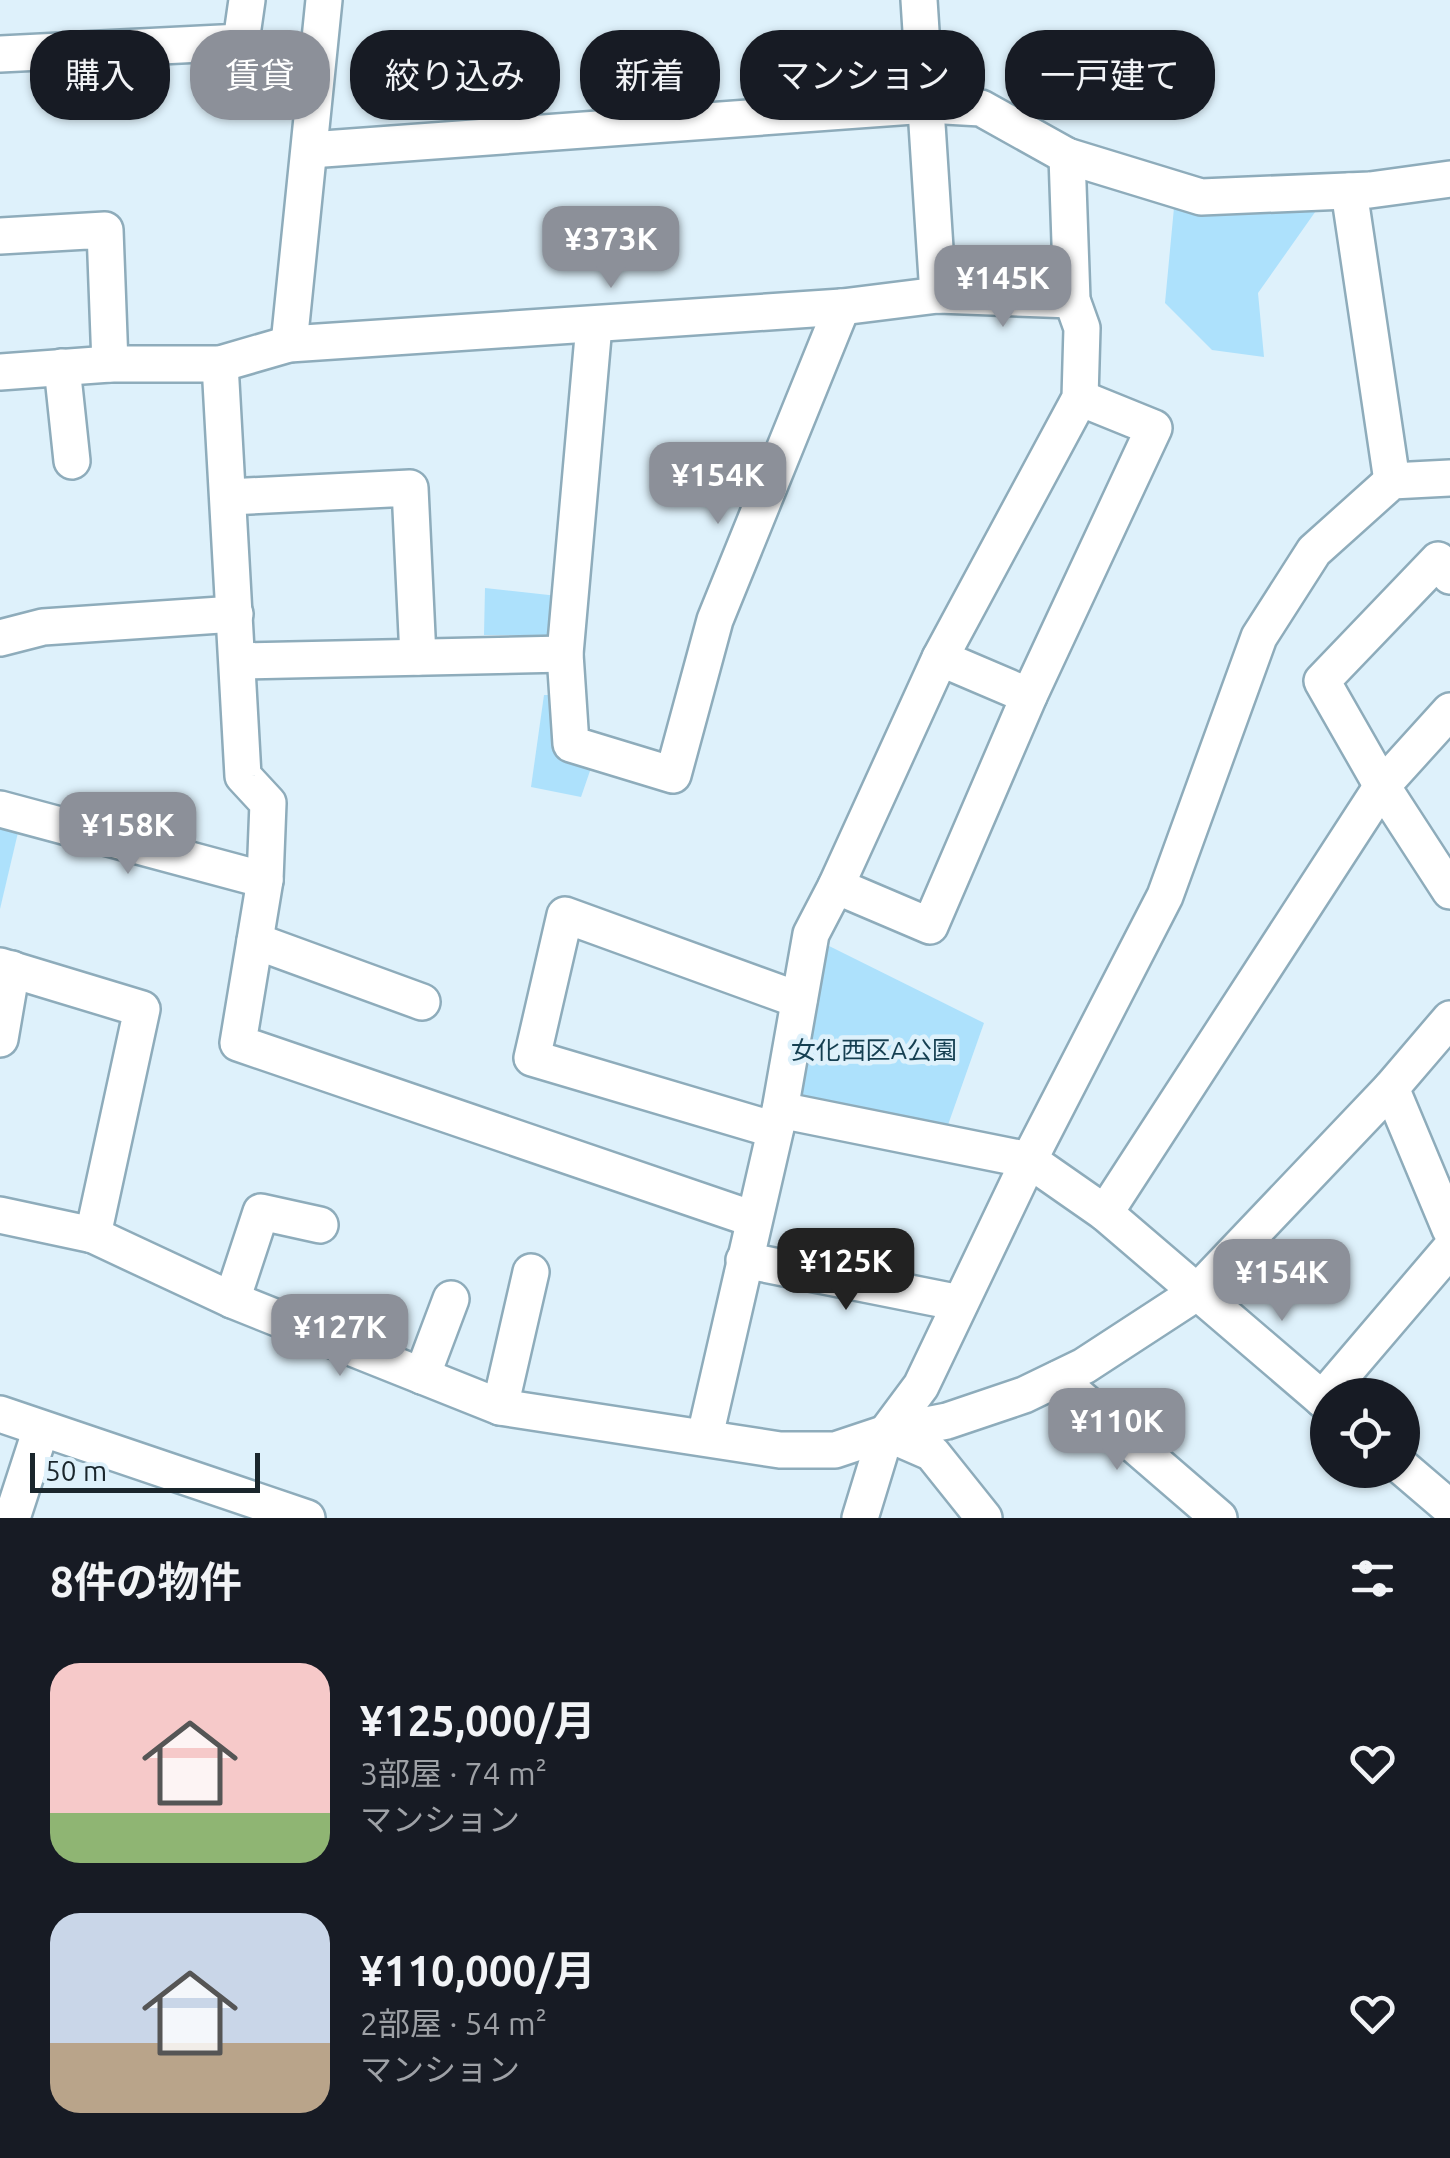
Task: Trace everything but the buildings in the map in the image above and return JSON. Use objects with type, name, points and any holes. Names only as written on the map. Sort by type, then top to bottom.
[{"type":"street","points":[[0,54],[242,42],[247,0]]},
{"type":"street","points":[[289,344],[324,0]]},
{"type":"street","points":[[918,0],[921,30]]},
{"type":"street","points":[[985,110],[1067,156],[1202,198],[1349,191],[1450,179]]},
{"type":"street","points":[[310,150],[740,119]]},
{"type":"street","points":[[928,120],[938,295]]},
{"type":"street","points":[[705,1436],[777,1120],[811,934],[940,658],[1080,398],[1082,328],[1072,300],[1067,156]]},
{"type":"street","points":[[1349,191],[1392,481]]},
{"type":"street","points":[[0,236],[105,230],[110,364]]},
{"type":"street","points":[[0,372],[110,364],[220,364],[289,344],[842,307],[938,295],[1072,300]]},
{"type":"street","points":[[594,325],[566,654],[571,744],[673,775],[715,620],[842,307]]},
{"type":"street","points":[[220,364],[243,776],[268,803],[265,880],[238,1044],[753,1219]]},
{"type":"street","points":[[62,367],[72,462]]},
{"type":"street","points":[[836,886],[930,926],[1028,696],[1154,428],[1080,398]]},
{"type":"street","points":[[860,1518],[886,1433],[921,1386],[1028,1160],[1165,896],[1260,637],[1314,551],[1392,481],[1450,478]]},
{"type":"street","points":[[228,496],[410,488],[418,657]]},
{"type":"street","points":[[1450,576],[1438,560],[1322,680],[1382,786],[1450,891]]},
{"type":"street","points":[[0,638],[42,626],[235,614]]},
{"type":"street","points":[[238,661],[566,654]]},
{"type":"street","points":[[940,658],[1028,696]]},
{"type":"street","points":[[1105,1212],[1382,786],[1450,711]]},
{"type":"street","points":[[0,809],[265,880]]},
{"type":"street","points":[[799,1000],[564,916],[532,1058],[777,1120],[1028,1160],[1105,1212],[1310,1390]]},
{"type":"street","points":[[255,942],[422,1002]]},
{"type":"street","points":[[0,1038],[6,968],[142,1009],[93,1235]]},
{"type":"street","points":[[0,1214],[93,1235],[232,1300],[500,1407],[780,1450],[835,1450],[886,1433],[946,1421],[1024,1395],[1084,1366],[1196,1293],[1391,1088],[1450,1019]]},
{"type":"street","points":[[1391,1088],[1450,1229]]},
{"type":"street","points":[[232,1300],[261,1212],[320,1225]]},
{"type":"street","points":[[1344,1378],[1450,1249]]},
{"type":"street","points":[[744,1260],[960,1303]]},
{"type":"street","points":[[500,1407],[531,1272]]},
{"type":"street","points":[[422,1376],[451,1299]]},
{"type":"street","points":[[1058,1379],[1219,1518]]},
{"type":"street","points":[[0,1414],[307,1518]]},
{"type":"street","points":[[12,1518],[41,1429]]},
{"type":"street","points":[[886,1433],[932,1452],[984,1518]]},
{"type":"street","points":[[1420,1483],[1450,1508]]},
{"type":"green space","points":[[1175,197],[1325,198],[1258,293],[1264,357],[1212,350],[1165,303]]},
{"type":"green space","points":[[485,588],[558,596],[555,626],[547,635],[484,635]]},
{"type":"green space","points":[[544,695],[552,695],[592,765],[581,797],[531,787]]},
{"type":"green space","points":[[0,820],[20,824],[0,909]]},
{"type":"green space","name":"女化西区A公園","points":[[817,940],[984,1023],[943,1139],[785,1111]]}]
